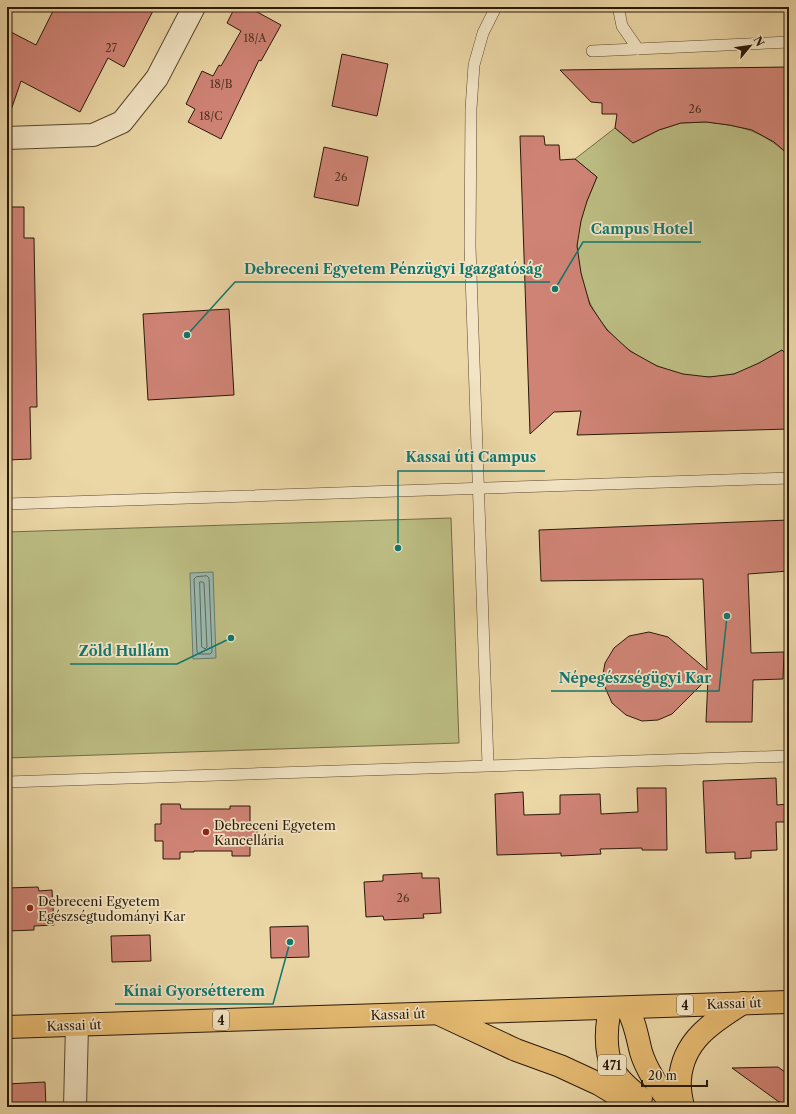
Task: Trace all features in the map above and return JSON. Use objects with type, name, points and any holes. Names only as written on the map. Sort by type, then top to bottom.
[{"type":"main road","name":"Kassai út","points":[[7,1027],[789,1002]]},
{"type":"main road","points":[[683,1107],[679,1080],[682,1066],[689,1048],[702,1033],[743,1003]]},
{"type":"main road","name":"471","points":[[652,1107],[625,1084],[613,1070],[608,1054],[606,1035],[619,1008],[633,1018],[645,1063],[656,1083],[674,1107]]},
{"type":"main road","points":[[436,1013],[516,1050],[560,1066],[599,1084],[637,1107]]},
{"type":"street","points":[[7,138],[93,135],[122,122],[157,78],[194,7]]},
{"type":"street","points":[[75,1107],[77,1025]]},
{"type":"lane","points":[[488,765],[470,246],[471,109],[474,65],[483,33],[496,7]]},
{"type":"lane","points":[[619,11],[622,26],[638,49]]},
{"type":"lane","points":[[592,51],[789,42]]},
{"type":"lane","points":[[7,504],[789,478]]},
{"type":"lane","points":[[7,782],[789,756]]},
{"type":"green space","points":[[706,122],[730,125],[750,131],[769,140],[789,155],[789,357],[782,350],[745,370],[733,374],[712,377],[692,376],[671,371],[651,363],[616,339],[602,323],[588,300],[581,276],[577,246],[578,228],[586,202],[597,177],[575,159],[615,128],[633,143],[659,130],[681,123]]},
{"type":"green space","points":[[451,518],[459,743],[7,758],[7,532]]},
{"type":"water","points":[[213,572],[216,658],[193,659],[190,573]]},
{"type":"building","points":[[55,7],[155,7],[124,67],[108,58],[80,112],[21,81],[10,113],[7,113],[7,30],[36,45]]},
{"type":"building","points":[[235,7],[248,7],[281,25],[261,61],[259,60],[221,139],[188,122],[195,109],[186,104],[202,71],[213,76],[219,65],[221,66],[241,31],[227,23]]},
{"type":"building","points":[[342,54],[388,64],[377,116],[332,106]]},
{"type":"building","points":[[789,67],[789,155],[774,142],[752,130],[706,122],[681,123],[659,130],[633,143],[615,128],[617,114],[602,114],[602,103],[591,102],[560,70]]},
{"type":"building","points":[[520,136],[544,136],[545,145],[559,145],[560,160],[575,159],[597,177],[581,221],[577,246],[581,273],[590,305],[607,330],[630,351],[657,366],[683,374],[709,377],[734,374],[759,363],[782,350],[789,357],[789,429],[577,435],[581,411],[554,412],[530,434]]},
{"type":"building","points":[[324,147],[368,157],[358,206],[314,197]]},
{"type":"building","points":[[7,207],[24,207],[24,238],[34,238],[37,407],[30,407],[31,459],[7,460]]},
{"type":"building","points":[[229,309],[234,395],[148,400],[143,314]]},
{"type":"building","points":[[789,520],[789,571],[748,574],[751,653],[784,652],[783,679],[753,680],[752,722],[706,722],[708,678],[672,714],[658,720],[642,721],[626,715],[612,703],[604,685],[603,674],[605,663],[614,648],[629,636],[649,632],[668,637],[707,670],[703,579],[541,581],[539,530]]},
{"type":"building","points":[[776,778],[777,805],[789,804],[789,822],[776,822],[777,850],[751,851],[751,858],[735,859],[735,852],[706,853],[703,781]]},
{"type":"building","points":[[637,788],[666,788],[667,850],[642,850],[642,848],[600,849],[601,854],[561,856],[561,853],[497,855],[495,794],[523,792],[524,815],[560,814],[560,795],[600,794],[601,814],[638,812]]},
{"type":"building","name":"Debreceni Egyetem Kancellária","points":[[161,804],[180,804],[181,809],[230,809],[230,806],[250,806],[250,824],[257,824],[257,841],[250,841],[250,856],[232,856],[232,851],[194,851],[180,852],[180,859],[163,859],[163,841],[155,841],[155,824],[161,824]]},
{"type":"building","points":[[422,873],[422,878],[439,878],[441,913],[423,914],[424,918],[384,920],[383,916],[366,917],[364,882],[383,881],[383,875]]},
{"type":"building","name":"Debreceni Egyetem Egészségtudományi Kar","points":[[38,887],[39,891],[52,890],[54,925],[34,926],[34,930],[7,931],[7,888]]},
{"type":"building","points":[[308,926],[309,957],[271,958],[270,927]]},
{"type":"building","points":[[150,935],[151,961],[112,962],[111,936]]},
{"type":"building","points":[[778,1067],[789,1075],[789,1107],[786,1107],[732,1068]]},
{"type":"building","points":[[45,1082],[46,1107],[7,1107],[7,1084]]},
{"type":"place","name":"Campus Hotel","points":[[555,289]]},
{"type":"place","name":"Debreceni Egyetem Pénzügyi Igazgatóság","points":[[187,335]]},
{"type":"place","name":"Kassai úti Campus","points":[[398,548]]},
{"type":"place","name":"Népegészségügyi Kar","points":[[727,616]]},
{"type":"place","name":"Zöld Hullám","points":[[231,638]]},
{"type":"place","name":"Debreceni Egyetem Kancellária","points":[[206,832]]},
{"type":"place","name":"Debreceni Egyetem Egészségtudományi Kar","points":[[30,908]]},
{"type":"place","name":"Kínai Gyorsétterem","points":[[290,942]]}]
